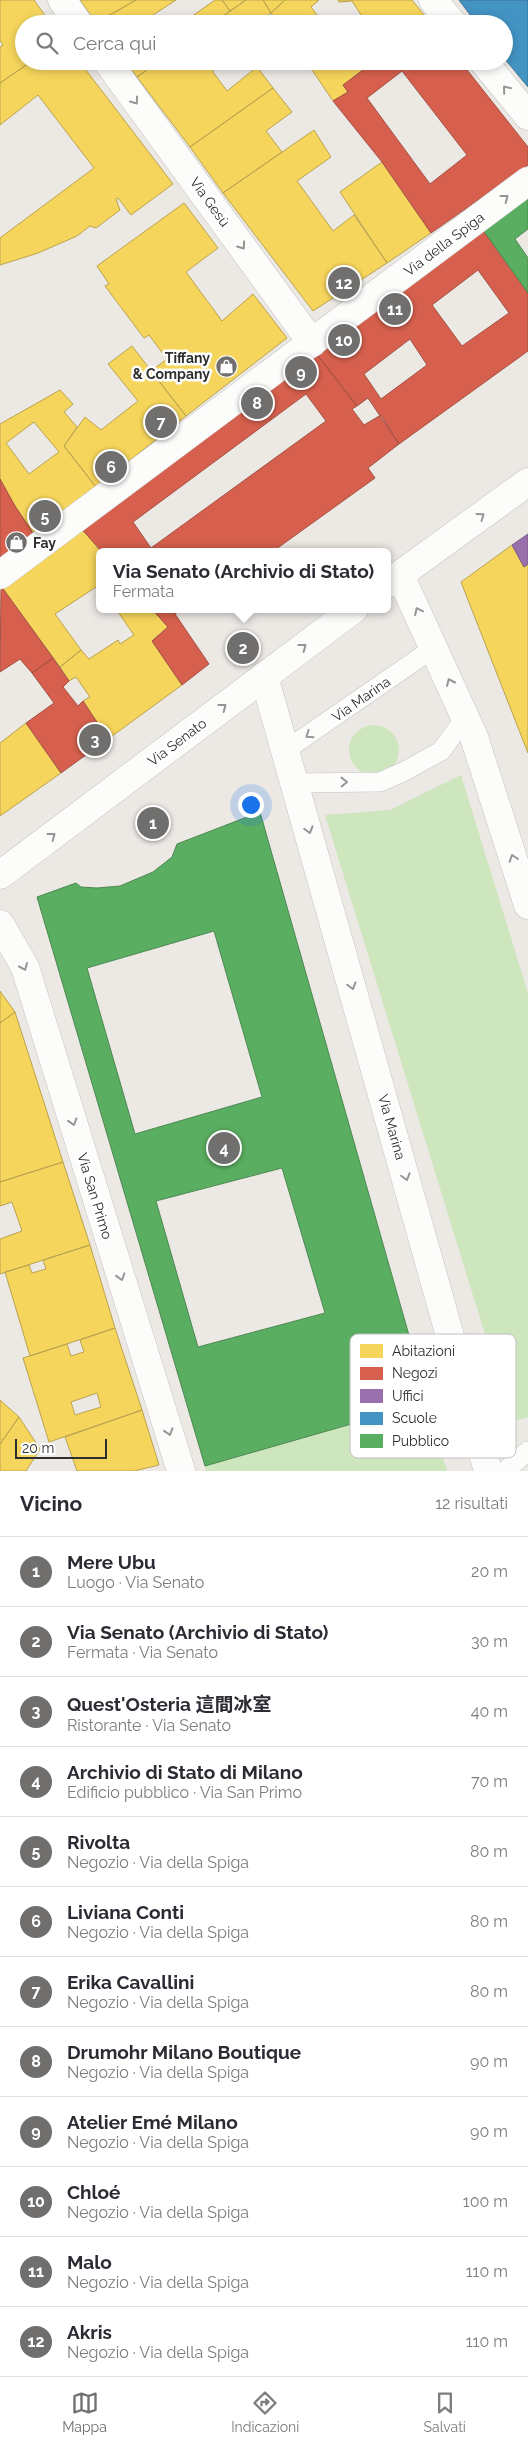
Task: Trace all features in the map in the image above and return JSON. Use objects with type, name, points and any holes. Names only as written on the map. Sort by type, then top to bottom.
[{"type":"street","points":[[62,0],[73,15]]},
{"type":"street","points":[[433,0],[446,15]]},
{"type":"street","name":"Via Gesù","points":[[113,70],[312,343]]},
{"type":"street","points":[[490,70],[528,116]]},
{"type":"street","name":"Via della Spiga","points":[[0,575],[528,181]]},
{"type":"street","points":[[528,482],[394,580],[435,647],[466,717],[528,905]]},
{"type":"street","name":"Via Senato","points":[[0,875],[349,613]]},
{"type":"street","name":"Via Marina","points":[[264,676],[450,1334]]},
{"type":"street","name":"Via San Primo","points":[[0,924],[25,967],[180,1471]]},
{"type":"street","name":"Via Marina","points":[[484,1458],[488,1471]]},
{"type":"lane","name":"Via Marina","points":[[286,750],[435,647]]},
{"type":"lane","points":[[295,783],[380,782],[403,772],[441,751],[466,717]]},
{"type":"lane","points":[[505,1471],[528,1451]]},
{"type":"green space","points":[[379,725],[392,732],[398,740],[398,760],[392,768],[384,774],[369,775],[356,768],[350,760],[349,745],[356,732],[364,726]]},
{"type":"green space","points":[[461,775],[528,993],[528,1417],[516,1421],[516,1334],[485,1334],[325,815],[390,810]]},
{"type":"green space","points":[[350,1424],[350,1458],[443,1458],[447,1471],[206,1471],[205,1466]]},
{"type":"building: Abitazioni","points":[[0,0],[34,0],[45,15],[15,15],[15,70],[19,70],[0,83],[0,47],[3,45],[0,41]]},
{"type":"building: Abitazioni","points":[[80,0],[136,0],[110,15],[90,15]]},
{"type":"building: Abitazioni","points":[[136,0],[176,0],[153,15],[110,15]]},
{"type":"building: Abitazioni","points":[[215,0],[222,0],[230,11],[224,15],[194,15]]},
{"type":"building: Abitazioni","points":[[222,0],[246,0],[230,11]]},
{"type":"building: Abitazioni","points":[[246,0],[263,0],[271,13],[268,15],[225,15]]},
{"type":"building: Abitazioni","points":[[263,0],[285,0],[271,13]]},
{"type":"building: Abitazioni","points":[[285,0],[319,0],[311,7],[317,15],[272,15],[271,13]]},
{"type":"building: Abitazioni","points":[[338,0],[412,0],[424,15],[361,15],[352,1],[339,2]]},
{"type":"building: Abitazioni","points":[[19,70],[86,70],[173,184],[131,215],[118,198],[116,199],[120,210],[96,228],[90,226],[77,236],[38,253],[0,265],[0,238],[94,168],[38,95],[0,125],[0,83]]},
{"type":"building: Abitazioni","points":[[132,70],[147,70],[137,77]]},
{"type":"building: Abitazioni","points":[[147,70],[213,70],[227,91],[253,70],[259,70],[273,88],[190,147],[137,77]]},
{"type":"building: Abitazioni","points":[[312,70],[363,70],[343,85],[348,92],[333,101]]},
{"type":"building: Abitazioni","points":[[273,88],[292,112],[266,131],[282,152],[223,193],[190,147]]},
{"type":"building: Abitazioni","points":[[314,130],[331,157],[297,181],[333,231],[354,215],[387,263],[313,311],[223,193]]},
{"type":"building: Abitazioni","points":[[382,162],[431,233],[387,263],[340,192]]},
{"type":"building: Abitazioni","points":[[184,203],[218,248],[186,272],[222,321],[253,294],[287,338],[186,416],[151,371],[167,359],[149,335],[144,338],[105,286],[109,284],[97,266]]},
{"type":"building: Abitazioni","points":[[132,346],[186,416],[96,487],[64,446],[85,417],[101,430],[138,401],[108,364]]},
{"type":"building: Abitazioni","points":[[60,390],[73,404],[64,412],[77,427],[64,446],[96,487],[35,536],[0,479],[0,424]],"holes":[[[34,422],[59,452],[29,474],[6,443]]]},
{"type":"building: Abitazioni","points":[[80,527],[98,548],[96,548],[96,587],[55,614],[81,650],[60,667],[1,586]]},
{"type":"building: Abitazioni","points":[[512,545],[524,567],[528,564],[528,753],[461,582]]},
{"type":"building: Abitazioni","points":[[119,613],[156,613],[168,627],[152,641],[182,685],[108,739],[83,701],[90,697],[76,677],[69,681],[60,667],[81,650],[89,659],[118,640],[120,644],[134,635]]},
{"type":"building: Abitazioni","points":[[26,723],[61,773],[0,816],[0,743]]},
{"type":"building: Abitazioni","points":[[0,991],[15,1012],[0,1023]]},
{"type":"building: Abitazioni","points":[[15,1012],[63,1162],[0,1182],[0,1023]]},
{"type":"building: Abitazioni","points":[[63,1162],[90,1245],[0,1274],[0,1239],[22,1231],[12,1202],[0,1206],[0,1182]]},
{"type":"building: Abitazioni","points":[[90,1245],[115,1328],[30,1356],[5,1272],[29,1265],[32,1273],[46,1269],[43,1260]]},
{"type":"building: Abitazioni","points":[[115,1328],[142,1410],[49,1442],[23,1358],[67,1344],[71,1356],[84,1352],[80,1340]],"holes":[[[97,1393],[101,1407],[75,1415],[71,1402]]]},
{"type":"building: Abitazioni","points":[[0,1400],[19,1417],[0,1444]]},
{"type":"building: Abitazioni","points":[[142,1410],[159,1465],[134,1471],[77,1471],[65,1437]]},
{"type":"building: Abitazioni","points":[[19,1417],[40,1449],[26,1471],[0,1471],[0,1444]]},
{"type":"building: Negozi","points":[[363,70],[467,70],[528,147],[528,165],[431,233],[382,162],[333,101],[348,92],[343,85]],"holes":[[[402,71],[467,155],[430,184],[367,98]]]},
{"type":"building: Negozi","points":[[483,230],[528,293],[528,351],[399,444],[368,398],[357,406],[315,352]],"holes":[[[478,270],[509,313],[462,346],[432,305]],[[410,339],[427,365],[381,399],[364,374]]]},
{"type":"building: Negozi","points":[[315,352],[357,406],[352,409],[364,425],[381,415],[399,444],[368,468],[375,478],[278,548],[151,548],[98,548],[80,527]],"holes":[[[306,394],[326,421],[151,548],[133,522]]]},
{"type":"building: Negozi","points":[[0,479],[35,536],[0,561]]},
{"type":"building: Negozi","points":[[1,586],[53,658],[32,673],[20,659],[0,672]]},
{"type":"building: Negozi","points":[[156,613],[176,613],[175,614],[209,664],[182,685],[152,641],[168,627]]},
{"type":"building: Negozi","points":[[53,658],[69,681],[63,687],[78,706],[83,701],[108,739],[61,773],[26,723],[54,703],[32,673]]},
{"type":"building: Uffici","points":[[528,534],[528,564],[524,567],[512,545]]},
{"type":"building: Scuole","points":[[459,0],[528,0],[528,87],[513,69],[513,15],[470,15]]},
{"type":"building: Pubblico","points":[[528,196],[528,229],[515,239],[528,258],[528,293],[483,230]]},
{"type":"building: Pubblico","points":[[260,812],[409,1334],[350,1334],[350,1424],[205,1466],[37,897],[76,883],[81,887],[120,886],[153,872],[172,857],[177,844]],"holes":[[[214,931],[262,1097],[135,1134],[87,968]],[[282,1168],[325,1313],[198,1347],[156,1201]]]},
{"type":"place","name":"Akris","points":[[344,283]]},
{"type":"place","name":"Malo","points":[[395,309]]},
{"type":"place","name":"Chloé","points":[[344,340]]},
{"type":"place","name":"Tiffany & Company","points":[[226,366]]},
{"type":"place","name":"Atelier Emé Milano","points":[[301,372]]},
{"type":"place","name":"Drumohr Milano Boutique","points":[[257,403]]},
{"type":"place","name":"Erika Cavallini","points":[[161,422]]},
{"type":"place","name":"Liviana Conti","points":[[111,467]]},
{"type":"place","name":"Rivolta","points":[[45,516]]},
{"type":"place","name":"Fay","points":[[17,543]]},
{"type":"place","name":"Via Senato (Archivio di Stato)","points":[[243,648]]},
{"type":"place","name":"Quest'Osteria 這間冰室","points":[[95,740]]},
{"type":"place","name":"Mere Ubu","points":[[153,823]]},
{"type":"place","name":"Archivio di Stato di Milano","points":[[224,1148]]}]
